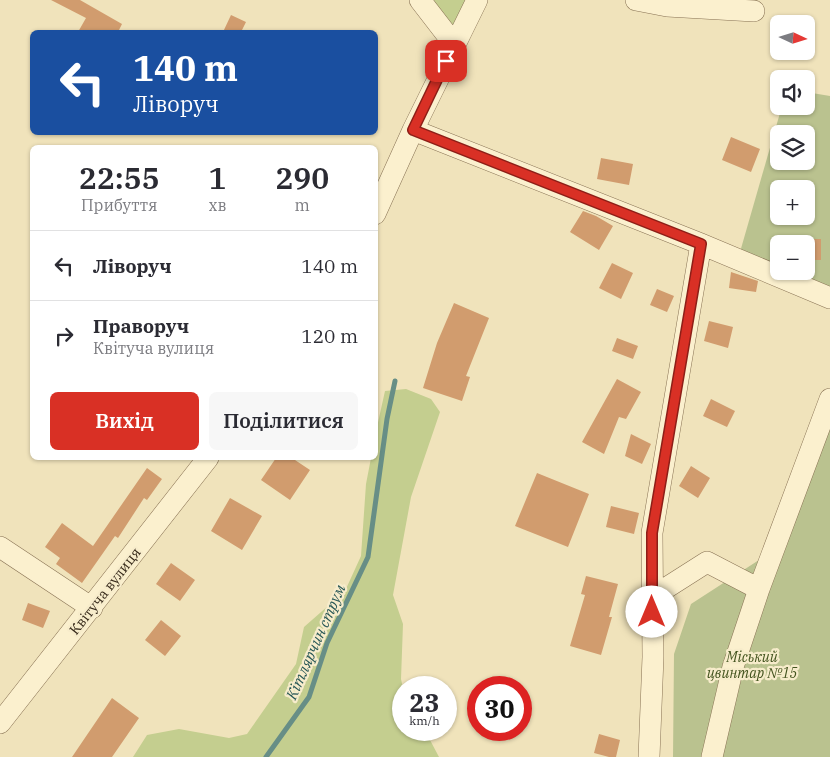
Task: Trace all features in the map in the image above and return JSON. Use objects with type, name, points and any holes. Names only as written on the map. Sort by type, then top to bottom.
[{"type":"street","points":[[420,0],[454,44]]},
{"type":"street","points":[[378,207],[454,44],[477,0]]},
{"type":"street","points":[[636,0],[667,6],[754,11]]},
{"type":"street","points":[[413,130],[701,244],[830,298]]},
{"type":"street","points":[[649,757],[653,657],[652,533],[701,244]]},
{"type":"street","points":[[712,757],[733,667],[830,399]]},
{"type":"street","name":"Квітуча вулиця","points":[[0,723],[206,460]]},
{"type":"street","points":[[0,548],[92,608]]},
{"type":"street","points":[[652,597],[707,562],[760,589]]},
{"type":"green space","points":[[420,0],[477,0],[454,44]]},
{"type":"green space","points":[[815,94],[830,96],[830,298],[788,280],[815,280],[815,235],[770,235],[770,273],[738,259],[770,148],[770,170],[815,170],[815,125],[777,125],[779,115],[815,115]]},
{"type":"green space","points":[[406,389],[431,399],[440,412],[411,497],[393,595],[403,624],[401,676],[392,676],[392,741],[431,741],[439,757],[133,757],[147,735],[179,729],[229,738],[247,734],[296,664],[304,627],[345,591],[361,556],[366,484],[371,460],[378,460],[378,422],[385,391]]},
{"type":"green space","name":"Міський цвинтар №15","points":[[830,392],[830,757],[673,757],[674,654],[691,604],[765,556]]},
{"type":"building","points":[[51,0],[80,0],[122,24],[119,30],[79,30],[86,18]]},
{"type":"building","points":[[231,15],[246,22],[242,30],[224,30]]},
{"type":"building","points":[[731,137],[760,149],[751,172],[722,160]]},
{"type":"building","points":[[601,158],[633,164],[629,185],[597,179]]},
{"type":"building","points":[[583,211],[613,226],[599,250],[570,232]]},
{"type":"building","points":[[815,239],[821,239],[821,260],[815,260]]},
{"type":"building","points":[[612,263],[633,273],[621,299],[599,288]]},
{"type":"building","points":[[731,272],[758,281],[756,292],[729,288]]},
{"type":"building","points":[[657,289],[674,296],[667,312],[650,305]]},
{"type":"building","points":[[454,303],[489,318],[466,376],[470,377],[462,401],[423,388],[437,343]]},
{"type":"building","points":[[709,321],[733,327],[728,348],[704,341]]},
{"type":"building","points":[[617,338],[638,346],[633,359],[612,351]]},
{"type":"building","points":[[617,379],[641,392],[626,419],[619,417],[604,454],[582,442]]},
{"type":"building","points":[[711,399],[735,411],[727,427],[703,416]]},
{"type":"building","points":[[631,434],[651,444],[642,464],[625,456]]},
{"type":"building","points":[[275,460],[295,460],[310,470],[290,500],[261,480]]},
{"type":"building","points":[[691,466],[710,478],[698,498],[679,486]]},
{"type":"building","points":[[147,468],[162,479],[147,500],[144,498],[118,538],[115,536],[82,583],[56,564],[60,558],[45,547],[62,523],[93,546]]},
{"type":"building","points":[[537,473],[589,494],[568,547],[515,526]]},
{"type":"building","points":[[230,498],[262,516],[242,550],[211,531]]},
{"type":"building","points":[[611,506],[639,513],[634,534],[606,527]]},
{"type":"building","points":[[171,563],[195,580],[180,601],[156,584]]},
{"type":"building","points":[[586,576],[618,584],[609,617],[612,617],[601,655],[570,646],[585,595],[581,594]]},
{"type":"building","points":[[28,603],[50,611],[43,628],[22,620]]},
{"type":"building","points":[[161,620],[181,636],[165,656],[145,640]]},
{"type":"building","points":[[112,698],[139,718],[112,757],[72,757]]},
{"type":"building","points":[[599,734],[620,740],[616,757],[594,753]]},
{"type":"waterway","name":"Кітлярчин струм","points":[[266,757],[309,697],[327,643],[368,557],[387,419],[395,381]]},
{"type":"route","points":[[446,61],[413,130],[701,244],[652,533],[652,612]]}]
